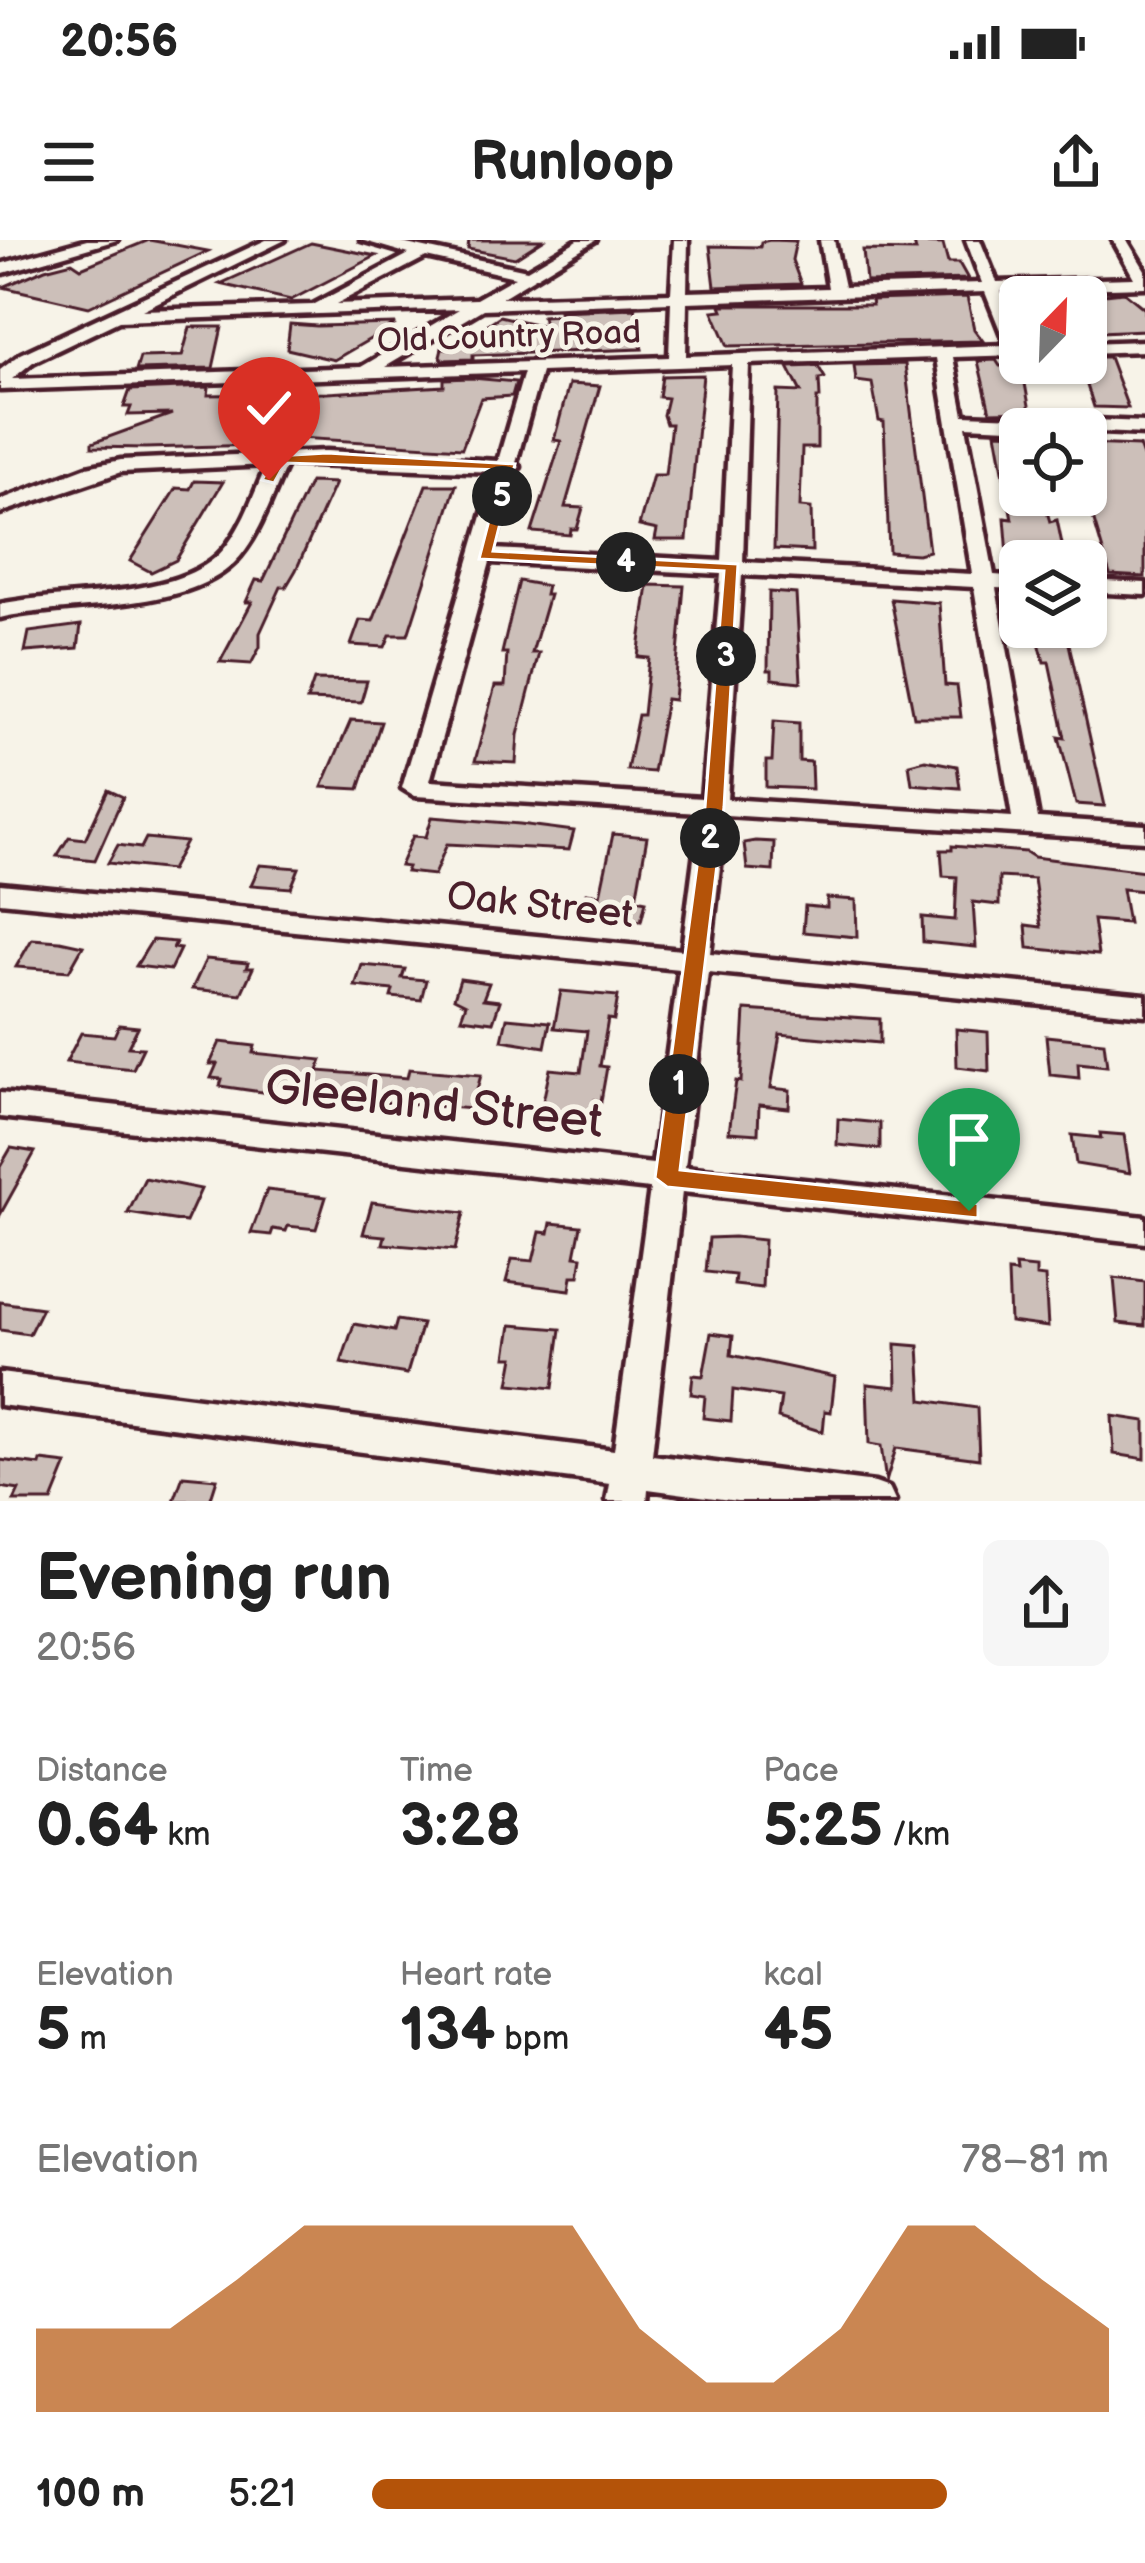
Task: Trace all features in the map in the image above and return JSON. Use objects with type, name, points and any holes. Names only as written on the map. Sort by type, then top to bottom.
[{"type":"street","points":[[0,269],[48,252],[110,240]]},
{"type":"street","points":[[1,385],[6,374],[28,358],[278,240]]},
{"type":"street","points":[[368,240],[528,275]]},
{"type":"street","points":[[365,371],[589,240]]},
{"type":"street","points":[[677,361],[681,240]]},
{"type":"street","points":[[827,240],[837,292]]},
{"type":"street","points":[[973,240],[999,307]]},
{"type":"street","points":[[116,316],[1144,282],[1120,240]]},
{"type":"street","points":[[311,310],[424,252]]},
{"type":"street","points":[[1107,347],[1145,346]]},
{"type":"street","name":"Old Country Road","points":[[1,385],[999,351]]},
{"type":"street","points":[[944,353],[1027,826]]},
{"type":"street","points":[[630,1484],[714,807],[741,360]]},
{"type":"street","points":[[534,367],[510,466],[416,788],[1145,833]]},
{"type":"street","points":[[957,420],[1145,428]]},
{"type":"street","points":[[0,507],[94,471],[121,466],[327,457],[510,466]]},
{"type":"street","points":[[0,611],[80,595],[172,589],[205,577],[230,556],[280,459]]},
{"type":"street","points":[[485,555],[999,582]]},
{"type":"street","points":[[1107,587],[1145,589]]},
{"type":"street","name":"Oak Street","points":[[0,893],[1145,1005]]},
{"type":"street","name":"Gleeland Street","points":[[0,1106],[1145,1230]]},
{"type":"street","points":[[0,1389],[630,1484],[875,1501]]},
{"type":"building","points":[[149,240],[208,251],[89,307],[3,287],[72,262],[81,268]]},
{"type":"building","points":[[469,240],[543,240],[515,258],[468,249]]},
{"type":"building","points":[[770,240],[796,241],[792,260],[801,284],[715,287],[710,246],[760,247]]},
{"type":"building","points":[[311,243],[376,256],[291,300],[220,284]]},
{"type":"building","points":[[914,243],[943,244],[948,263],[959,263],[968,279],[866,282],[863,250],[916,251]]},
{"type":"building","points":[[1124,292],[1145,309],[1145,330],[1107,332],[1107,294]]},
{"type":"building","points":[[967,297],[974,329],[983,341],[728,346],[713,311],[723,310],[721,305],[872,305],[871,300]]},
{"type":"building","points":[[635,308],[641,321],[634,321],[642,349],[473,355],[473,359],[443,360],[440,356],[442,348],[452,348],[500,316],[544,326],[542,316],[560,315],[559,311]]},
{"type":"building","points":[[290,324],[396,324],[334,360],[287,349]]},
{"type":"building","points":[[190,327],[222,327],[213,368],[136,370],[140,357],[182,356]]},
{"type":"building","points":[[1109,357],[1128,408],[1094,407],[1087,384],[1107,384]]},
{"type":"building","points":[[996,360],[999,384],[1025,384],[1029,408],[990,412],[978,361]]},
{"type":"building","points":[[905,364],[929,551],[918,554],[889,552],[884,422],[879,421],[872,383],[856,381],[854,365]]},
{"type":"building","points":[[818,366],[825,378],[819,379],[817,448],[802,448],[800,507],[811,508],[812,551],[774,549],[778,391],[801,392],[788,367]]},
{"type":"building","points":[[703,375],[687,540],[655,540],[657,530],[639,526],[653,475],[665,475],[671,424],[666,424],[663,415],[667,398],[659,397],[662,376]]},
{"type":"building","points":[[444,379],[516,382],[512,396],[481,398],[462,448],[299,438],[297,444],[92,447],[92,443],[172,414],[128,415],[131,407],[124,407],[130,390],[209,387],[208,395],[327,393],[444,386]]},
{"type":"building","points":[[569,384],[600,386],[565,507],[583,508],[577,529],[571,529],[570,535],[532,532],[561,441],[554,440]]},
{"type":"building","points":[[1107,445],[1139,446],[1145,462],[1145,577],[1110,575],[1107,540],[1100,540],[1093,516],[1107,516]]},
{"type":"building","points":[[194,481],[223,482],[176,560],[151,572],[130,561],[176,488],[190,489]]},
{"type":"building","points":[[310,482],[335,483],[296,570],[286,587],[281,587],[260,633],[260,647],[251,664],[220,662],[252,602],[246,602],[256,580],[263,581]]},
{"type":"building","points":[[426,485],[456,485],[408,635],[390,635],[385,647],[351,645],[360,620],[373,621]]},
{"type":"building","points":[[1048,516],[1050,522],[1057,520],[1061,540],[1007,540],[1005,518]]},
{"type":"building","points":[[519,581],[547,586],[545,595],[549,595],[532,653],[539,653],[518,735],[516,763],[475,761],[495,686],[505,686],[507,653],[502,653]]},
{"type":"building","points":[[648,585],[684,586],[674,700],[666,699],[653,772],[627,770],[638,715],[643,715],[649,658],[638,657]]},
{"type":"building","points":[[769,592],[796,594],[801,682],[772,679],[772,670],[768,670]]},
{"type":"building","points":[[891,599],[939,603],[945,685],[957,686],[961,717],[914,717]]},
{"type":"building","points":[[81,625],[78,648],[25,652],[29,632]]},
{"type":"building","points":[[1040,648],[1070,648],[1105,806],[1076,804],[1059,737],[1065,738],[1049,662],[1044,662]]},
{"type":"building","points":[[314,680],[367,681],[361,702],[307,700]]},
{"type":"building","points":[[351,720],[381,722],[359,789],[322,787]]},
{"type":"building","points":[[774,721],[799,723],[799,761],[811,762],[812,789],[766,787]]},
{"type":"building","points":[[925,760],[957,766],[960,788],[912,784],[909,764]]},
{"type":"building","points":[[108,790],[123,797],[95,860],[57,856],[69,837],[85,839]]},
{"type":"building","points":[[432,817],[574,831],[569,850],[447,844],[434,875],[406,872],[408,867],[400,866],[413,836],[426,837]]},
{"type":"building","points":[[613,834],[647,837],[636,899],[646,901],[641,921],[580,913],[586,893],[600,895]]},
{"type":"building","points":[[146,838],[186,842],[171,870],[108,863],[118,845],[141,848]]},
{"type":"building","points":[[774,842],[773,871],[747,869],[744,843]]},
{"type":"building","points":[[952,846],[1145,871],[1145,891],[1122,889],[1128,923],[1093,920],[1098,955],[1028,948],[1026,925],[1041,927],[1034,879],[999,877],[999,905],[973,902],[976,947],[923,942],[922,917],[955,920],[957,877],[943,876],[941,850],[952,850]]},
{"type":"building","points":[[260,865],[299,868],[291,888],[251,885]]},
{"type":"building","points":[[827,898],[856,900],[857,937],[803,932],[805,906],[827,908]]},
{"type":"building","points":[[32,939],[83,946],[69,971],[16,967]]},
{"type":"building","points":[[152,940],[176,942],[173,948],[180,949],[170,970],[136,966]]},
{"type":"building","points":[[206,959],[248,963],[246,968],[253,968],[241,994],[192,989]]},
{"type":"building","points":[[362,965],[405,969],[402,978],[426,980],[421,1000],[391,997],[393,990],[355,986]]},
{"type":"building","points":[[460,979],[489,983],[483,999],[500,1001],[493,1022],[461,1018],[466,1004],[454,998]]},
{"type":"building","points":[[561,991],[618,996],[614,1020],[608,1019],[600,1066],[607,1067],[601,1101],[595,1100],[592,1116],[542,1106],[550,1069],[581,1072],[587,1031],[554,1028]]},
{"type":"building","points":[[745,1010],[880,1019],[880,1043],[780,1034],[771,1088],[790,1090],[789,1108],[759,1105],[758,1134],[729,1132],[736,1081],[741,1082]]},
{"type":"building","points":[[507,1018],[550,1022],[545,1047],[502,1040]]},
{"type":"building","points":[[119,1025],[138,1027],[128,1047],[143,1048],[133,1069],[66,1062],[81,1033],[114,1036]]},
{"type":"building","points":[[956,1029],[988,1032],[989,1071],[957,1067]]},
{"type":"building","points":[[1046,1036],[1104,1042],[1107,1066],[1078,1063],[1079,1078],[1050,1075]]},
{"type":"building","points":[[220,1042],[255,1046],[253,1053],[322,1060],[318,1071],[407,1078],[409,1069],[481,1075],[472,1109],[275,1094],[220,1086],[222,1079],[211,1078],[217,1064],[210,1064]]},
{"type":"building","points":[[936,1118],[994,1123],[996,1155],[937,1153]]},
{"type":"building","points":[[838,1119],[880,1123],[880,1149],[837,1145]]},
{"type":"building","points":[[1100,1133],[1124,1135],[1130,1173],[1076,1164],[1072,1135],[1101,1138]]},
{"type":"building","points":[[11,1148],[35,1152],[0,1215],[0,1167]]},
{"type":"building","points":[[145,1178],[201,1189],[186,1222],[128,1213]]},
{"type":"building","points":[[267,1190],[326,1197],[316,1229],[288,1226],[286,1231],[273,1229],[271,1235],[251,1233]]},
{"type":"building","points":[[372,1202],[464,1213],[455,1250],[383,1244],[385,1236],[363,1234]]},
{"type":"building","points":[[551,1223],[581,1226],[575,1256],[582,1257],[579,1276],[572,1276],[570,1290],[506,1282],[512,1259],[533,1261],[540,1232],[549,1233]]},
{"type":"building","points":[[709,1238],[764,1240],[762,1288],[734,1285],[735,1275],[706,1272]]},
{"type":"building","points":[[1015,1266],[1036,1268],[1036,1276],[1045,1277],[1048,1327],[1010,1322],[1008,1272],[1016,1273]]},
{"type":"building","points":[[1114,1278],[1145,1282],[1145,1326],[1118,1323]]},
{"type":"building","points":[[0,1302],[42,1308],[29,1334],[0,1330]]},
{"type":"building","points":[[397,1320],[422,1324],[407,1374],[341,1363],[354,1324],[394,1331]]},
{"type":"building","points":[[511,1325],[561,1329],[553,1388],[509,1384],[514,1357],[506,1357]]},
{"type":"building","points":[[711,1333],[733,1336],[731,1355],[835,1377],[823,1432],[778,1418],[781,1397],[733,1390],[731,1421],[703,1418],[705,1396],[691,1394],[693,1375],[703,1376]]},
{"type":"building","points":[[896,1344],[919,1346],[922,1400],[977,1408],[979,1459],[896,1448],[886,1482],[881,1446],[869,1444],[867,1384],[897,1387]]},
{"type":"building","points":[[1112,1416],[1145,1421],[1145,1459],[1114,1454]]},
{"type":"building","points":[[0,1460],[67,1464],[52,1501],[14,1501],[19,1490],[0,1487]]},
{"type":"building","points":[[183,1476],[217,1479],[210,1501],[174,1501]]},
{"type":"route","points":[[269,480],[280,459],[510,466],[485,555],[732,567],[714,807],[667,1178],[969,1211]]}]
